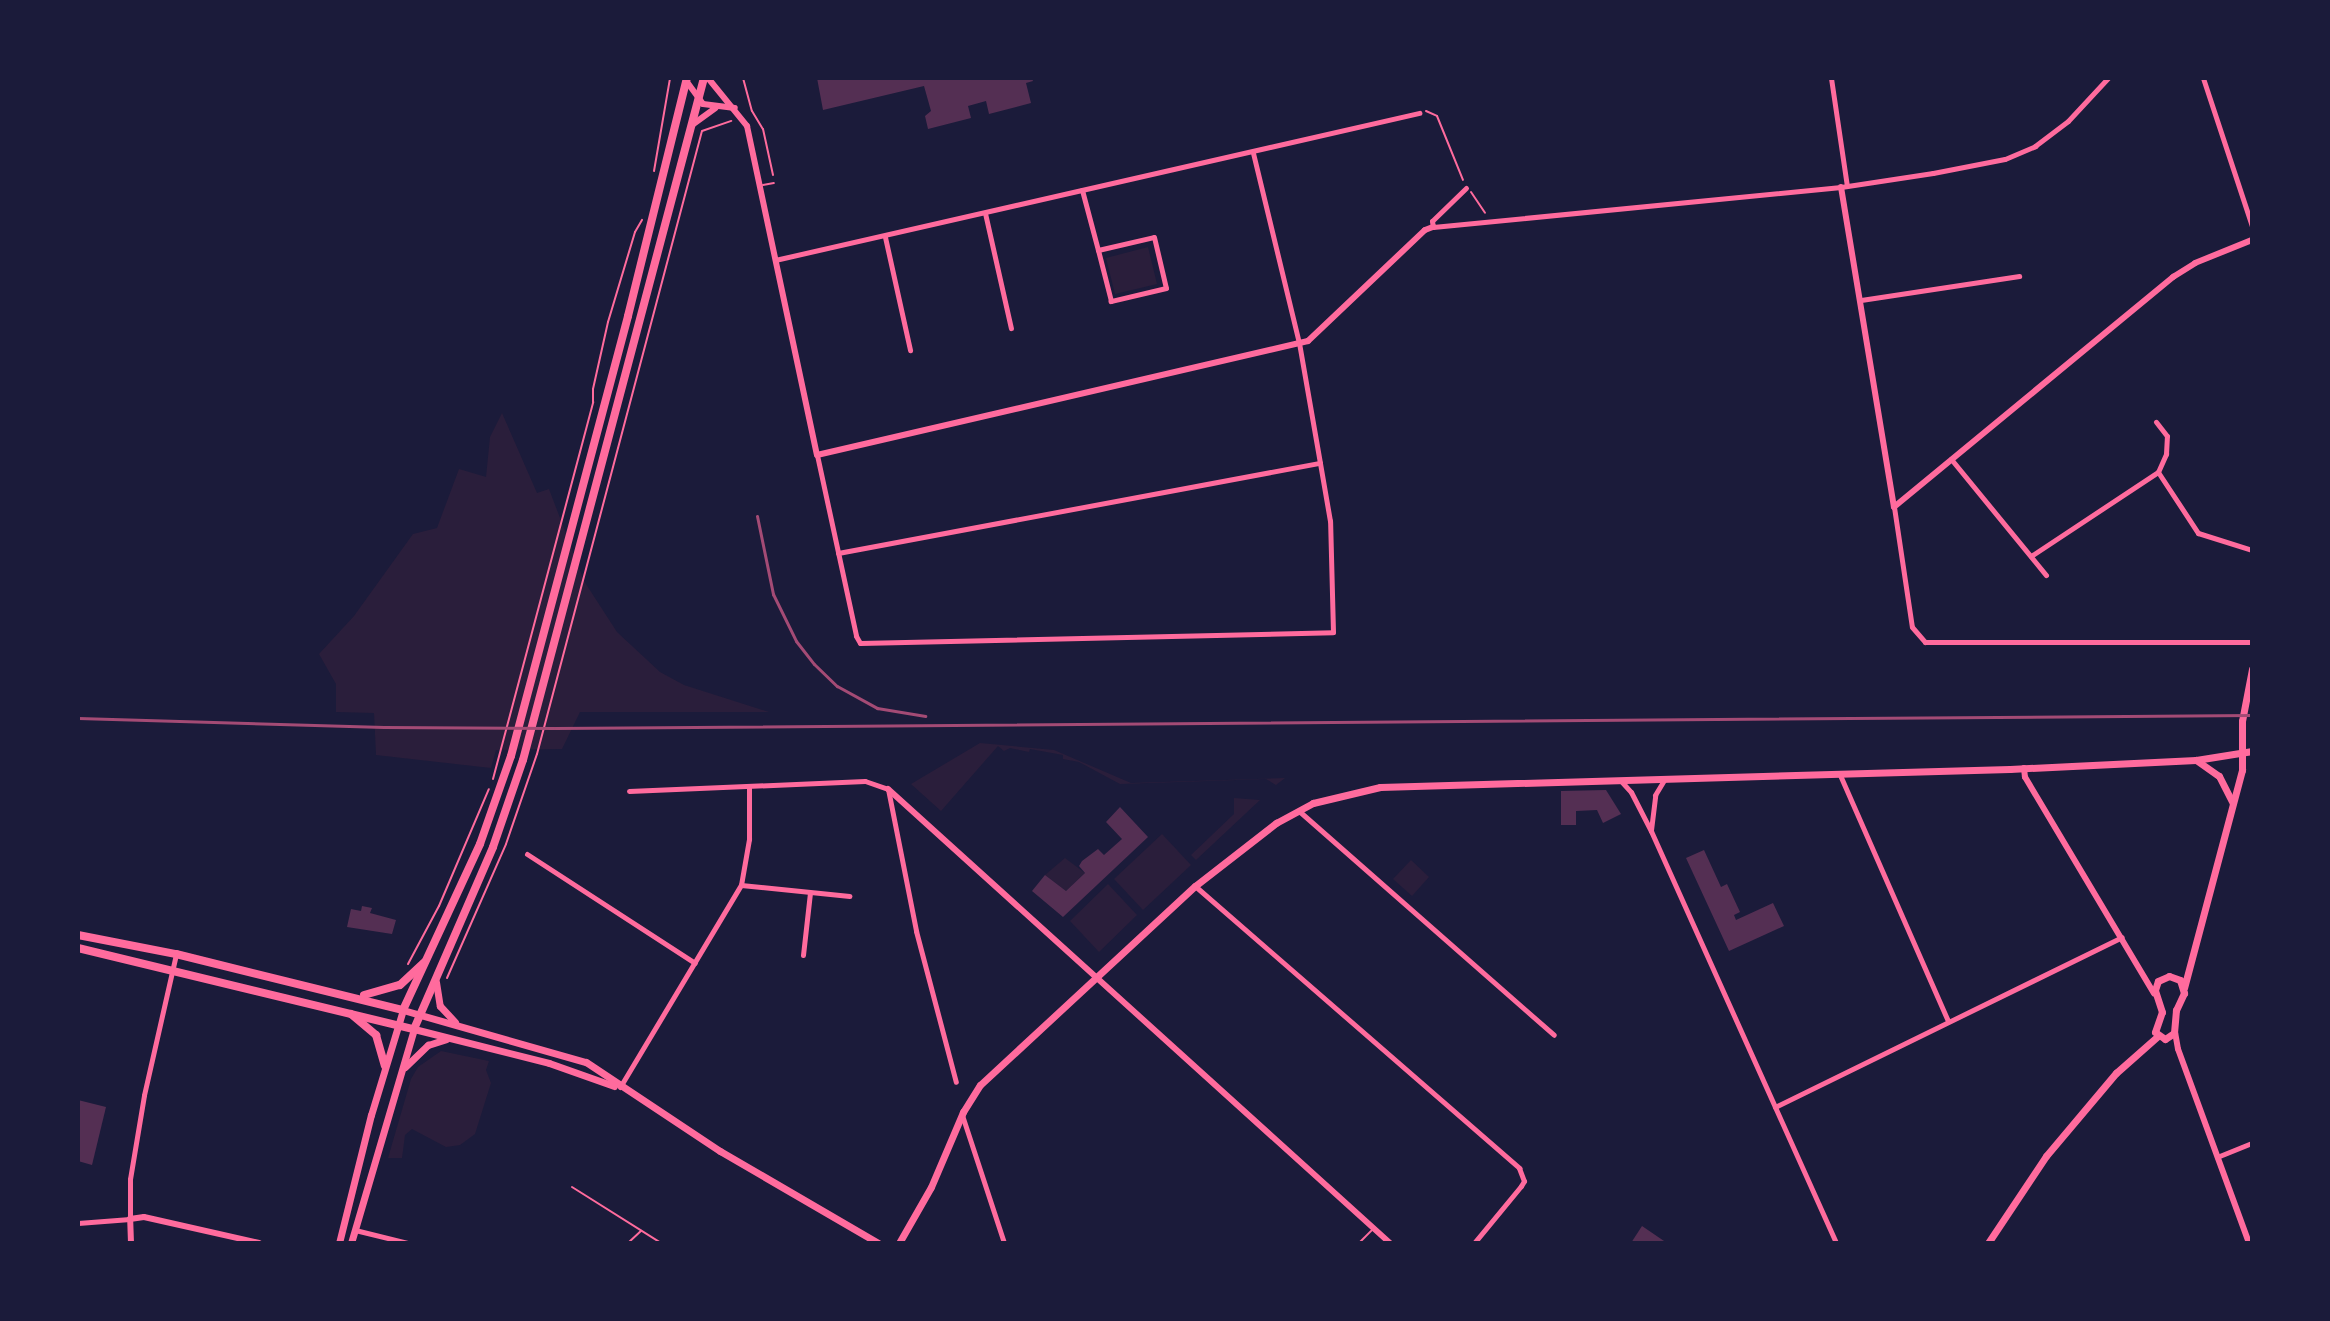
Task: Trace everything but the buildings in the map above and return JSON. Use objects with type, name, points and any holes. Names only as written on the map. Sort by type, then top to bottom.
[{"type":"main road","points":[[351,1243],[414,1029],[493,847],[526,748],[706,78]]},
{"type":"main road","points":[[339,1243],[398,1024],[480,844],[511,756],[628,316],[686,79]]},
{"type":"main road","points":[[1988,1243],[2046,1156],[2143,1046],[2159,1034],[2175,1031],[2176,1010],[2248,752],[2243,715],[2252,669]]},
{"type":"main road","points":[[899,1243],[931,1187],[962,1115],[980,1085],[1195,886],[1251,841],[1298,811],[1367,789],[1446,784],[1737,779],[2024,768],[2196,760],[2248,752]]},
{"type":"main road","points":[[2196,760],[2219,776],[2233,805]]},
{"type":"main road","points":[[78,935],[176,954],[356,996],[576,1058],[620,1088],[878,1243]]},
{"type":"main road","points":[[78,948],[454,1038],[549,1063],[620,1088]]},
{"type":"main road","points":[[2159,1034],[2162,1012],[2155,995],[2156,985],[2189,962]]},
{"type":"main road","points":[[356,996],[394,988],[425,963]]},
{"type":"main road","points":[[2172,976],[2180,980],[2184,988]]},
{"type":"main road","points":[[436,982],[440,1006],[460,1026]]},
{"type":"main road","points":[[347,1012],[376,1035],[385,1066]]},
{"type":"main road","points":[[401,1072],[428,1045],[454,1038]]},
{"type":"street","points":[[706,78],[717,93],[735,108],[747,126],[857,640],[872,645],[1333,632],[1330,521],[1299,343],[1253,153]]},
{"type":"street","points":[[1831,78],[1861,300],[1912,627],[1917,637],[1934,644],[2252,642]]},
{"type":"street","points":[[817,455],[1308,341],[1425,230],[1433,227],[1844,187],[1986,164],[2022,153],[2052,135],[2108,78]]},
{"type":"street","points":[[2203,78],[2252,226]]},
{"type":"street","points":[[686,79],[699,101],[716,108],[735,108]]},
{"type":"street","points":[[692,125],[716,108]]},
{"type":"street","points":[[775,260],[1419,113]]},
{"type":"street","points":[[1433,227],[1432,221],[1466,188]]},
{"type":"street","points":[[1082,190],[1111,301],[1166,288],[1154,237],[1098,250]]},
{"type":"street","points":[[985,213],[1011,328]]},
{"type":"street","points":[[885,237],[910,350]]},
{"type":"street","points":[[1894,507],[2184,269],[2252,240]]},
{"type":"street","points":[[1861,300],[2019,276]]},
{"type":"street","points":[[2031,556],[2158,472],[2166,454],[2167,436],[2156,422]]},
{"type":"street","points":[[1951,459],[2046,575]]},
{"type":"street","points":[[838,553],[1320,463]]},
{"type":"street","points":[[2158,472],[2198,533],[2252,550]]},
{"type":"street","points":[[2024,768],[2025,777],[2155,995]]},
{"type":"street","points":[[1840,775],[1948,1021]]},
{"type":"street","points":[[1651,831],[1653,802],[1664,780]]},
{"type":"street","points":[[629,791],[865,781],[888,789],[1390,1243]]},
{"type":"street","points":[[1621,781],[1651,831],[1836,1243]]},
{"type":"street","points":[[620,1088],[741,885],[749,839],[749,786]]},
{"type":"street","points":[[888,789],[916,931],[956,1082]]},
{"type":"street","points":[[1298,811],[1554,1035]]},
{"type":"street","points":[[527,854],[695,963]]},
{"type":"street","points":[[741,885],[849,896]]},
{"type":"street","points":[[1195,886],[1519,1168],[1524,1181],[1474,1243]]},
{"type":"street","points":[[803,955],[810,893]]},
{"type":"street","points":[[1775,1107],[2122,937]]},
{"type":"street","points":[[131,1243],[130,1179],[176,954]]},
{"type":"street","points":[[2142,973],[2162,978]]},
{"type":"street","points":[[2175,1031],[2178,1049],[2249,1243]]},
{"type":"street","points":[[2159,1034],[2178,1049]]},
{"type":"street","points":[[962,1115],[1004,1243]]},
{"type":"street","points":[[2217,1157],[2252,1143]]},
{"type":"street","points":[[78,1223],[154,1218],[259,1243]]},
{"type":"street","points":[[355,1230],[408,1243]]},
{"type":"lane","points":[[761,186],[774,183]]},
{"type":"lane","points":[[572,1187],[661,1243]]},
{"type":"lane","points":[[1359,1243],[1374,1228]]},
{"type":"lane","points":[[628,1243],[641,1231]]},
{"type":"path","points":[[654,174],[670,78]]},
{"type":"path","points":[[743,78],[752,111],[763,129],[774,183]]},
{"type":"path","points":[[1419,113],[1426,111],[1437,116],[1466,188],[1484,207],[1486,222]]},
{"type":"path","points":[[406,967],[462,857],[492,782],[593,402],[608,322],[635,232],[643,218]]},
{"type":"shaded area","points":[[1148,247],[1157,284],[1115,294],[1106,258]]},
{"type":"shaded area","points":[[502,413],[537,493],[549,489],[584,581],[617,632],[660,672],[684,685],[769,712],[580,712],[562,749],[496,750],[491,768],[376,755],[374,713],[336,712],[336,684],[319,654],[354,616],[413,534],[437,528],[459,469],[486,477],[490,437]]},
{"type":"shaded area","points":[[980,743],[1054,750],[1131,783],[1285,778],[1276,785],[1266,779],[1120,784],[1079,762],[1063,759],[1063,755],[1030,749],[1029,752],[1010,748],[1004,751],[998,746],[941,811],[911,784]]},
{"type":"shaded area","points":[[1234,798],[1260,800],[1196,860],[1191,855],[1234,814]]},
{"type":"shaded area","points":[[1162,834],[1191,865],[1143,910],[1114,879]]},
{"type":"shaded area","points":[[1065,858],[1085,873],[1066,891],[1045,875]]},
{"type":"shaded area","points":[[1411,860],[1429,877],[1412,896],[1393,879]]},
{"type":"shaded area","points":[[1108,884],[1137,915],[1099,952],[1070,921]]},
{"type":"shaded area","points":[[441,1051],[489,1061],[486,1070],[491,1083],[475,1134],[460,1145],[446,1147],[412,1129],[405,1135],[402,1158],[388,1158],[411,1079],[418,1067]]},
{"type":"railway","points":[[757,516],[773,594],[796,641],[814,664],[837,686],[877,708],[925,716]]},
{"type":"railway","points":[[78,718],[384,727],[555,728],[2252,715]]}]
